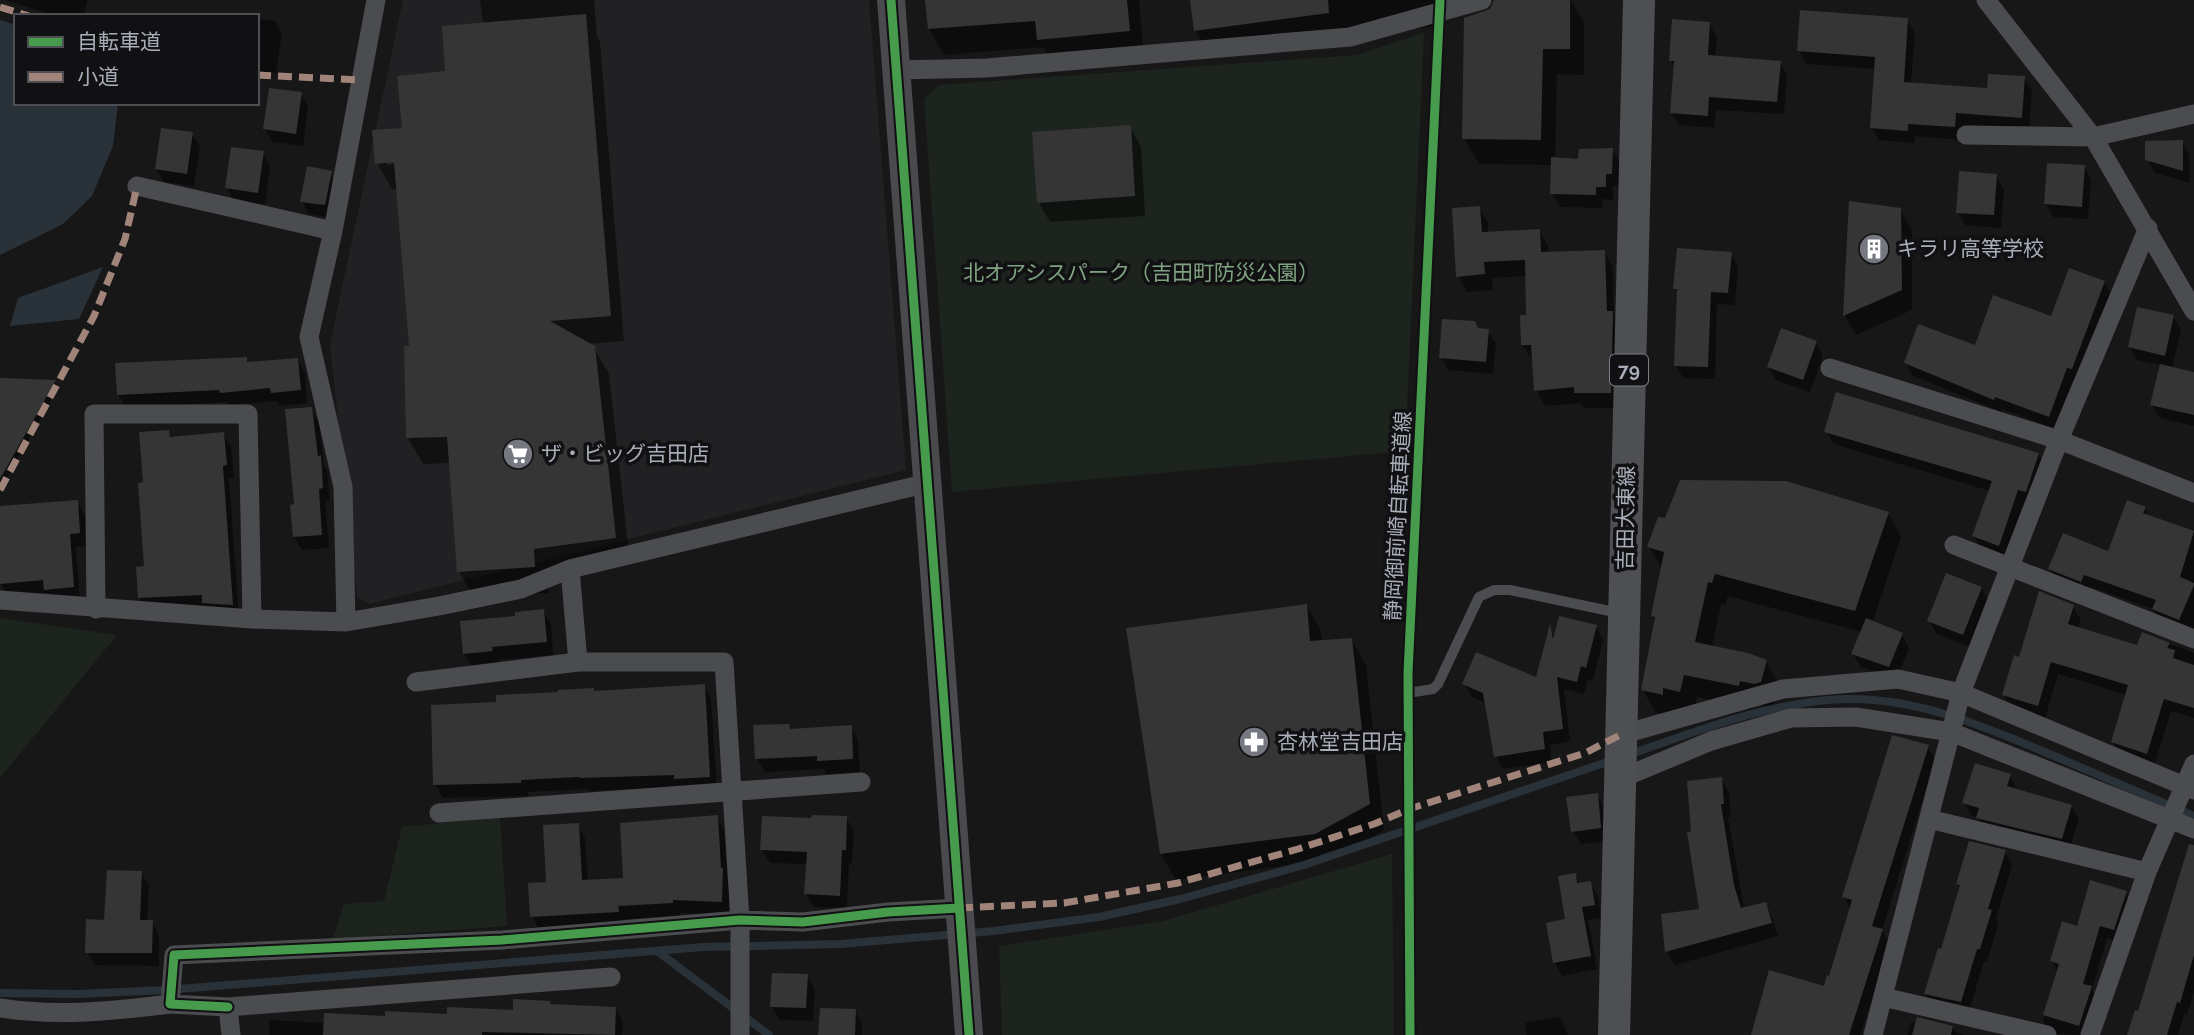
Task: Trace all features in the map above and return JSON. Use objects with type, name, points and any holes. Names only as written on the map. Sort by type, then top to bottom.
[{"type":"main road","name":"吉田大東線","points":[[1614,1035],[1639,0]]},
{"type":"street","points":[[346,622],[343,487],[309,337],[333,231],[376,0]]},
{"type":"street","points":[[891,0],[969,1035]]},
{"type":"street","points":[[896,70],[987,68],[1350,37],[1482,0]]},
{"type":"street","points":[[1986,0],[2093,137],[2194,311]]},
{"type":"street","points":[[1966,135],[2093,137],[2194,114]]},
{"type":"street","points":[[137,186],[333,231]]},
{"type":"street","points":[[1873,1035],[1960,696],[2059,440],[2148,228]]},
{"type":"street","points":[[1830,368],[2059,440],[2194,493]]},
{"type":"street","points":[[96,609],[94,414],[248,414],[252,620]]},
{"type":"street","points":[[0,600],[252,620],[346,622],[522,589],[570,569],[928,484]]},
{"type":"street","points":[[1954,545],[2194,639]]},
{"type":"street","points":[[570,569],[578,662]]},
{"type":"street","points":[[416,682],[578,662],[724,662],[740,925],[740,1034]]},
{"type":"street","points":[[1620,738],[1783,689],[1898,679],[1960,696],[2187,790]]},
{"type":"street","points":[[1622,777],[1711,741],[1791,718],[1856,717],[1952,731],[2171,817],[2194,829]]},
{"type":"street","points":[[2090,1035],[2147,872],[2171,817],[2187,790],[2194,764]]},
{"type":"street","points":[[439,813],[861,782]]},
{"type":"street","points":[[1929,819],[2147,872]]},
{"type":"street","points":[[170,1003],[174,955],[502,940],[803,922],[888,912],[959,912]]},
{"type":"street","points":[[0,1008],[30,1013],[98,1012],[170,1003],[228,1007],[611,976]]},
{"type":"street","points":[[1883,997],[2047,1035]]},
{"type":"street","points":[[228,1007],[231,1035]]},
{"type":"lane","points":[[1408,693],[1433,689],[1438,684],[1479,597],[1494,590],[1510,590],[1623,614]]},
{"type":"shaded area","points":[[403,0],[869,0],[906,470],[369,604],[357,597],[330,344]]},
{"type":"shaded area","points":[[0,20],[14,24],[14,105],[118,105],[113,146],[92,196],[63,224],[0,255]]},
{"type":"shaded area","points":[[103,267],[79,319],[10,326],[18,298]]},
{"type":"green space","name":"北オアシスパーク（吉田町防災公園）","points":[[1424,33],[1405,451],[952,492],[924,99],[939,85],[1357,55]]},
{"type":"green space","points":[[0,618],[117,635],[0,778]]},
{"type":"green space","points":[[500,817],[507,926],[333,939],[344,904],[384,901],[402,827]]},
{"type":"green space","points":[[1392,854],[1394,1035],[1002,1035],[999,946],[1163,921]]},
{"type":"building","points":[[925,0],[1127,0],[1130,31],[1037,40],[1035,21],[928,29]]},
{"type":"building","points":[[1190,0],[1328,0],[1329,13],[1194,31]]},
{"type":"building","points":[[1494,0],[1570,0],[1570,49],[1543,49],[1541,140],[1462,139],[1464,18],[1490,9]]},
{"type":"building","points":[[1800,10],[1908,18],[1904,82],[1987,88],[1988,74],[2025,76],[2022,118],[1956,113],[1955,127],[1908,124],[1908,131],[1870,128],[1875,57],[1797,51]]},
{"type":"building","points":[[586,14],[611,316],[550,321],[595,346],[616,538],[534,549],[535,567],[457,572],[447,437],[406,438],[404,346],[409,346],[394,162],[375,164],[372,130],[402,128],[397,76],[445,71],[442,26]]},
{"type":"building","points":[[1672,19],[1710,22],[1708,55],[1781,61],[1777,102],[1709,97],[1708,116],[1670,113],[1674,61],[1669,61]]},
{"type":"building","points":[[269,88],[302,92],[296,134],[263,129]]},
{"type":"building","points":[[1131,125],[1135,196],[1037,203],[1032,132]]},
{"type":"building","points":[[161,128],[193,132],[187,174],[155,169]]},
{"type":"building","points":[[2183,140],[2183,171],[2145,160],[2145,141]]},
{"type":"building","points":[[231,147],[264,151],[258,193],[225,188]]},
{"type":"building","points":[[1613,148],[1612,174],[1606,174],[1606,187],[1596,187],[1596,195],[1550,194],[1551,157],[1578,159],[1579,149]]},
{"type":"building","points":[[2047,163],[2085,165],[2082,207],[2044,204]]},
{"type":"building","points":[[307,166],[332,171],[325,205],[300,202]]},
{"type":"building","points":[[1959,171],[1997,174],[1994,215],[1956,213]]},
{"type":"building","name":"キラリ高等学校","points":[[1849,201],[1901,208],[1902,290],[1843,316]]},
{"type":"building","points":[[1480,206],[1482,232],[1540,229],[1541,252],[1605,250],[1607,311],[1613,311],[1611,393],[1574,393],[1574,387],[1534,391],[1531,345],[1521,345],[1520,315],[1526,315],[1525,260],[1484,262],[1485,274],[1456,277],[1452,208]]},
{"type":"building","points":[[1677,248],[1732,252],[1728,293],[1711,292],[1708,367],[1674,366],[1677,289],[1673,289]]},
{"type":"building","points":[[2069,268],[2105,281],[2072,369],[2067,368],[2049,417],[1995,397],[1994,400],[1904,363],[1918,324],[1975,345],[1993,295],[2051,316]]},
{"type":"building","points":[[2137,307],[2174,315],[2165,356],[2128,347]]},
{"type":"building","points":[[1442,319],[1475,321],[1478,328],[1489,329],[1486,362],[1439,358]]},
{"type":"building","points":[[1781,328],[1817,341],[1803,380],[1767,367]]},
{"type":"building","points":[[247,357],[247,362],[298,358],[301,390],[271,393],[270,388],[220,393],[219,390],[117,395],[115,363]]},
{"type":"building","points":[[2160,364],[2194,372],[2194,415],[2150,405]]},
{"type":"building","points":[[0,378],[56,380],[0,479]]},
{"type":"building","points":[[1836,392],[2039,453],[2026,492],[2018,490],[1999,546],[1972,536],[1992,481],[1824,432]]},
{"type":"building","points":[[312,407],[318,456],[321,455],[323,488],[319,489],[322,535],[293,537],[290,505],[294,504],[285,409]]},
{"type":"building","points":[[169,430],[170,437],[224,432],[227,465],[223,466],[233,605],[202,603],[202,595],[138,598],[136,567],[144,566],[138,483],[143,482],[139,432]]},
{"type":"building","points":[[1680,480],[1786,481],[1889,512],[1855,611],[1715,574],[1712,583],[1708,582],[1695,642],[1748,653],[1767,660],[1761,682],[1754,684],[1740,681],[1739,686],[1684,675],[1680,692],[1663,688],[1663,695],[1641,690],[1655,617],[1651,616],[1664,552],[1647,547],[1658,517],[1665,518]]},
{"type":"building","points":[[78,500],[80,533],[70,534],[74,587],[44,590],[43,580],[0,584],[0,506]]},
{"type":"building","points":[[2127,500],[2146,507],[2143,513],[2194,531],[2180,577],[2194,585],[2179,620],[2152,609],[2156,600],[2084,575],[2081,582],[2048,569],[2063,533],[2108,551]]},
{"type":"building","points":[[1946,573],[1982,587],[1963,635],[1927,621]]},
{"type":"building","points":[[2039,591],[2074,605],[2068,624],[2137,645],[2142,632],[2170,643],[2167,648],[2175,650],[2173,658],[2194,665],[2194,708],[2164,699],[2147,754],[2111,742],[2128,685],[2051,662],[2038,706],[2002,695],[2014,655],[2019,657]]},
{"type":"building","points":[[1307,604],[1310,641],[1352,638],[1370,804],[1315,834],[1160,854],[1126,628]]},
{"type":"building","points":[[544,609],[547,642],[492,647],[493,651],[463,654],[460,621],[515,616],[515,612]]},
{"type":"building","points":[[1559,616],[1597,625],[1586,668],[1581,666],[1577,682],[1557,677],[1563,729],[1543,732],[1545,749],[1494,757],[1483,693],[1462,684],[1476,652],[1536,677],[1550,624],[1553,639]]},
{"type":"building","points":[[1866,618],[1903,633],[1889,667],[1851,654]]},
{"type":"building","points":[[705,684],[710,777],[579,777],[521,780],[521,783],[433,785],[431,705],[496,702],[496,695],[558,690],[594,688],[594,691]]},
{"type":"building","points":[[789,724],[790,729],[852,725],[853,759],[817,761],[817,756],[755,759],[753,725]]},
{"type":"building","points":[[1892,735],[1929,745],[1872,926],[1883,929],[1849,1035],[1751,1035],[1769,970],[1824,986],[1827,975],[1829,976],[1852,900],[1842,897]]},
{"type":"building","points":[[1975,763],[2011,774],[2007,786],[2072,805],[2062,839],[1976,818],[1979,808],[1962,803]]},
{"type":"building","points":[[1722,777],[1724,804],[1721,804],[1734,885],[1741,908],[1766,902],[1772,923],[1665,952],[1661,914],[1699,909],[1687,832],[1691,832],[1687,781]]},
{"type":"building","points":[[1598,793],[1601,828],[1571,832],[1566,797]]},
{"type":"building","points":[[718,815],[723,868],[722,902],[673,900],[673,903],[618,906],[619,912],[530,917],[528,883],[546,882],[543,825],[579,823],[582,880],[623,878],[620,823]]},
{"type":"building","points":[[812,815],[847,816],[840,896],[804,894],[807,852],[760,850],[762,816],[811,818]]},
{"type":"building","points":[[1969,841],[2006,850],[1988,909],[1992,910],[1961,1002],[1924,994],[1960,885],[1956,884]]},
{"type":"building","points":[[2189,844],[2194,845],[2194,955],[2180,1003],[2177,1002],[2167,1035],[2127,1035],[2135,1010],[2138,1011]]},
{"type":"building","points":[[107,870],[142,871],[140,920],[153,920],[152,953],[85,953],[86,919],[104,920]]},
{"type":"building","points":[[1576,873],[1577,883],[1591,881],[1595,905],[1582,907],[1591,956],[1553,963],[1546,923],[1565,919],[1558,876]]},
{"type":"building","points":[[2090,880],[2127,891],[2114,930],[2100,926],[2083,984],[2092,986],[2079,1026],[2043,1015],[2059,964],[2050,961],[2062,921],[2077,926]]},
{"type":"building","points":[[772,973],[808,974],[806,1008],[770,1007]]},
{"type":"building","points":[[513,999],[550,1001],[550,1004],[616,1007],[615,1035],[482,1032],[482,1035],[323,1035],[324,1013],[385,1016],[385,1011],[447,1014],[447,1007],[513,1010]]},
{"type":"building","points":[[820,1008],[856,1009],[855,1035],[818,1035]]},
{"type":"building","points":[[1917,1017],[1953,1026],[1951,1035],[1912,1035]]},
{"type":"waterway","points":[[1628,755],[1761,712],[1816,701],[1871,700],[1925,708],[1976,724],[2194,816]]},
{"type":"waterway","points":[[0,993],[77,994],[166,990],[703,947],[840,944],[994,931],[1099,917],[1180,899],[1304,865],[1613,760]]},
{"type":"waterway","points":[[657,951],[769,1035]]},
{"type":"marked path","points":[[0,7],[23,14]]},
{"type":"marked path","points":[[259,75],[361,80]]},
{"type":"marked path","points":[[0,490],[94,316],[125,239],[137,186]]},
{"type":"marked path","points":[[959,908],[1064,903],[1178,883],[1374,824],[1409,809],[1585,753],[1620,735]]},
{"type":"cycle path","points":[[891,0],[969,1035]]},
{"type":"cycle path","name":"静岡御前崎自転車道線","points":[[1410,1035],[1408,673],[1440,0]]},
{"type":"cycle path","points":[[228,1007],[170,1004],[174,955],[502,940],[740,920],[803,922],[888,912],[959,908]]},
{"type":"place","name":"キラリ高等学校","points":[[1874,249]]},
{"type":"place","name":"ザ・ビッグ吉田店","points":[[518,454]]},
{"type":"place","name":"杏林堂吉田店","points":[[1254,742]]}]
